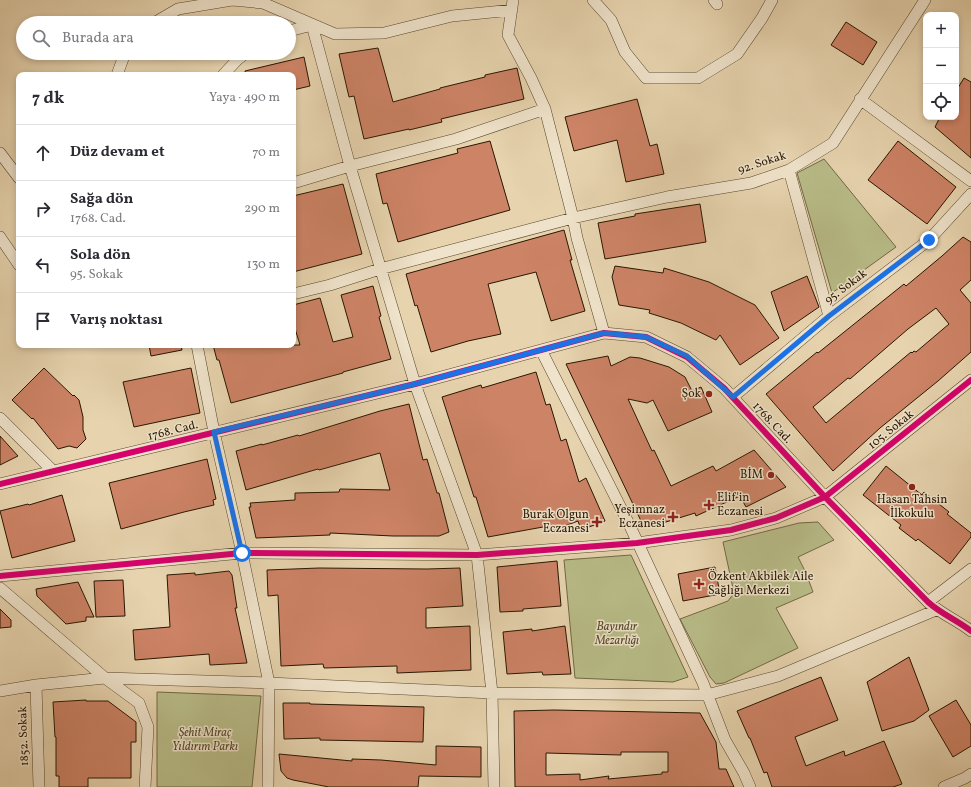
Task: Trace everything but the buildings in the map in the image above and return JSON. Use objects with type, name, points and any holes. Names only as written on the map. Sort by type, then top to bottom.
[{"type":"street","points":[[166,16],[178,9],[232,0],[263,3],[293,16]]},
{"type":"street","points":[[593,0],[611,20],[625,52],[646,78],[698,78],[737,54],[762,18],[772,0]]},
{"type":"street","name":"92. Sokak","points":[[296,293],[330,285],[380,269],[573,218],[667,197],[751,183],[789,170],[833,143],[925,0]]},
{"type":"street","points":[[296,17],[335,34],[384,33],[452,16],[513,5],[508,35],[531,78],[545,109],[577,238],[604,333]]},
{"type":"street","points":[[296,29],[312,24]]},
{"type":"street","points":[[312,24],[350,166],[415,384],[477,554],[492,693],[494,787]]},
{"type":"street","points":[[118,72],[122,60]]},
{"type":"street","points":[[226,72],[237,60]]},
{"type":"street","points":[[860,99],[971,181]]},
{"type":"street","points":[[296,182],[350,166],[456,139],[545,109]]},
{"type":"street","points":[[0,153],[16,174]]},
{"type":"street","points":[[789,170],[829,316]]},
{"type":"street","name":"95. Sokak","points":[[733,397],[829,316],[929,240],[971,194]]},
{"type":"street","points":[[0,238],[16,261]]},
{"type":"street","name":"1768. Cad.","points":[[0,484],[415,384],[604,333],[646,337],[687,356],[733,397],[825,497],[932,606],[964,625],[971,631]]},
{"type":"street","points":[[198,348],[214,432],[242,553],[269,683],[268,787]]},
{"type":"street","points":[[541,350],[637,543],[703,683],[725,740],[744,772],[750,787]]},
{"type":"street","name":"105. Sokak","points":[[0,576],[242,553],[477,554],[637,543],[732,530],[776,518],[825,497],[971,380]]},
{"type":"street","points":[[0,418],[53,471]]},
{"type":"street","points":[[0,691],[36,685],[105,678],[269,683],[492,693],[707,695],[778,676],[932,606],[971,569]]},
{"type":"street","points":[[0,588],[105,678],[139,703],[148,727],[145,787]]},
{"type":"street","name":"1852. Sokak","points":[[36,685],[39,787]]},
{"type":"street","points":[[944,787],[969,779]]},
{"type":"green space","points":[[824,159],[896,247],[832,293],[797,173]]},
{"type":"green space","points":[[818,522],[834,540],[798,557],[813,592],[776,608],[798,648],[724,683],[716,684],[710,677],[680,619],[728,601],[734,593],[723,542],[799,523]]},
{"type":"green space","name":"Bayındır Mezarlığı","points":[[631,555],[688,677],[673,682],[575,678],[564,560]]},
{"type":"green space","name":"Şehit Miraç Yıldırım Parkı","points":[[157,692],[261,696],[252,787],[157,787]]},
{"type":"cycle path","points":[[0,484],[415,384],[604,333],[646,337],[687,357],[724,388],[825,497],[928,602],[971,631]]},
{"type":"cycle path","points":[[0,576],[242,553],[477,555],[637,543],[731,530],[776,518],[825,497],[971,380]]},
{"type":"place","name":"Şok","points":[[709,394]]},
{"type":"place","name":"BİM","points":[[771,475]]},
{"type":"place","name":"Hasan Tahsin İlkokulu","points":[[912,487]]},
{"type":"place","name":"Elif'in Eczanesi","points":[[709,505]]},
{"type":"place","name":"Yeşimnaz Eczanesi","points":[[673,517]]},
{"type":"place","name":"Burak Olgun Eczanesi","points":[[597,522]]},
{"type":"place","name":"Özkent Akbilek Aile Sağlığı Merkezi","points":[[699,584]]},
{"type":"route","points":[[242,553],[214,432],[415,384],[604,333],[646,337],[687,356],[733,397],[829,316],[929,240]]}]
